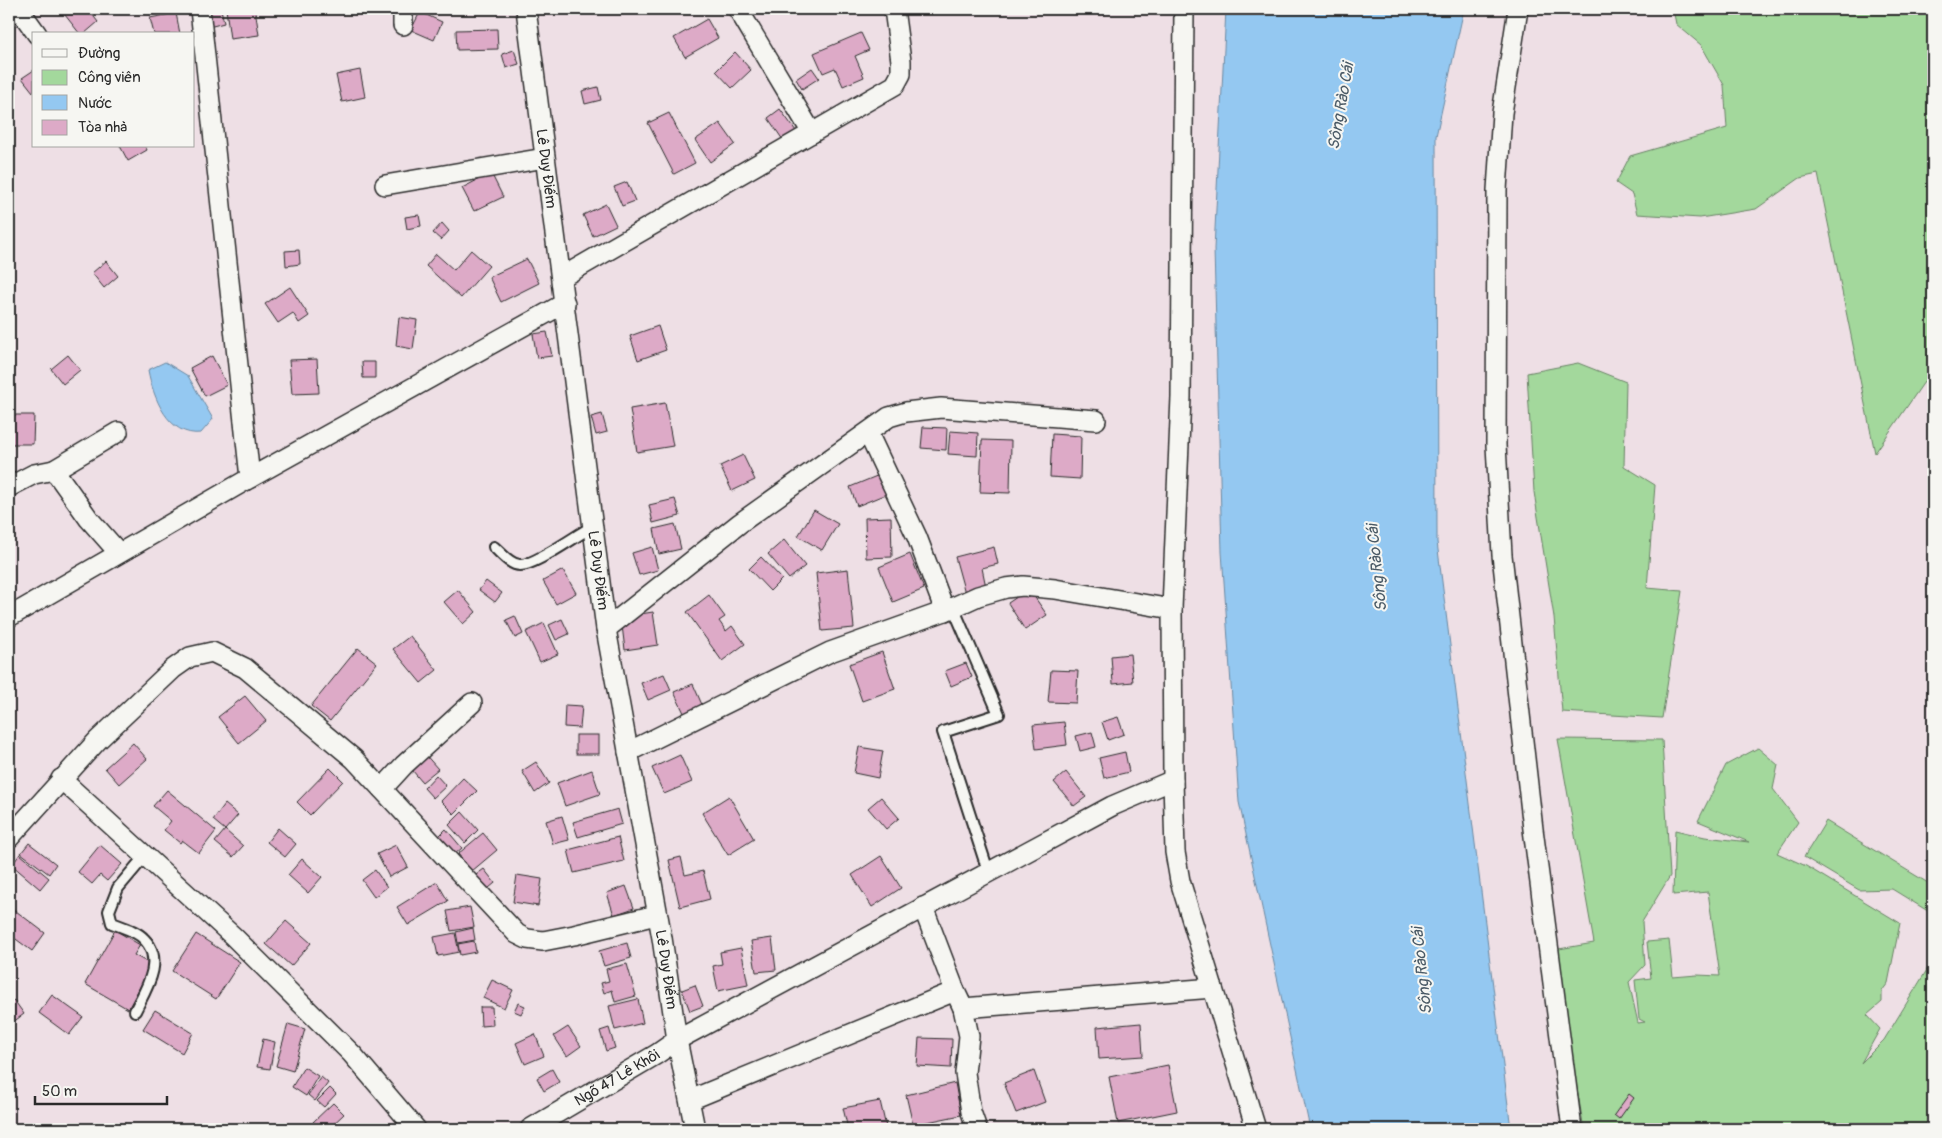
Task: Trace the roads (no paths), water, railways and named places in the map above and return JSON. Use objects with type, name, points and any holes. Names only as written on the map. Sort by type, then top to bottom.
[{"type":"street","points":[[19,9],[36,32]]},
{"type":"street","points":[[200,9],[250,478]]},
{"type":"street","name":"Lê Duy Điếm","points":[[526,9],[606,629],[656,915],[662,938],[677,1040],[695,1129]]},
{"type":"street","points":[[738,9],[812,133]]},
{"type":"street","points":[[562,277],[895,85],[901,74],[901,68],[894,9]]},
{"type":"street","points":[[1184,9],[1182,397],[1172,609],[1175,852],[1180,881],[1256,1129]]},
{"type":"street","points":[[1518,9],[1502,113],[1497,190],[1496,445],[1502,555],[1533,830],[1572,1129]]},
{"type":"street","points":[[386,185],[545,158]]},
{"type":"street","points":[[9,617],[250,478],[565,303]]},
{"type":"street","points":[[606,629],[740,523],[889,418],[906,412],[941,408],[1096,420]]},
{"type":"street","points":[[9,487],[34,474],[54,470],[118,432]]},
{"type":"street","points":[[868,433],[949,609]]},
{"type":"street","points":[[54,470],[89,519],[119,553]]},
{"type":"street","points":[[628,752],[830,652],[949,609],[978,596],[1006,588],[1023,586],[1055,589],[1172,609]]},
{"type":"street","points":[[9,838],[98,740],[173,669],[190,656],[212,652],[245,668],[286,700],[354,759],[517,934],[527,939],[543,941],[656,915]]},
{"type":"street","points":[[382,788],[404,765],[472,703]]},
{"type":"street","points":[[61,780],[233,936],[352,1054],[416,1129]]},
{"type":"street","name":"Ngõ 47 Lê Khôi","points":[[530,1129],[677,1040],[1112,806],[1173,780]]},
{"type":"street","points":[[923,907],[963,1008],[968,1036],[965,1072],[971,1112],[977,1129]]},
{"type":"street","points":[[963,1008],[1213,988]]},
{"type":"street","points":[[690,1100],[955,991]]},
{"type":"lane","points":[[494,547],[511,562],[520,565],[536,560],[593,526]]},
{"type":"lane","points":[[949,609],[999,714],[944,732],[988,872]]},
{"type":"lane","points":[[135,1011],[153,974],[154,952],[143,938],[112,923],[109,911],[118,888],[145,856]]},
{"type":"water","name":"Sông Rào Cái","points":[[1226,9],[1464,9],[1436,136],[1437,542],[1511,1129],[1310,1129],[1239,802],[1222,552],[1214,249]]},
{"type":"water","points":[[165,362],[188,376],[213,419],[201,433],[189,433],[180,429],[171,422],[158,403],[148,370]]}]
